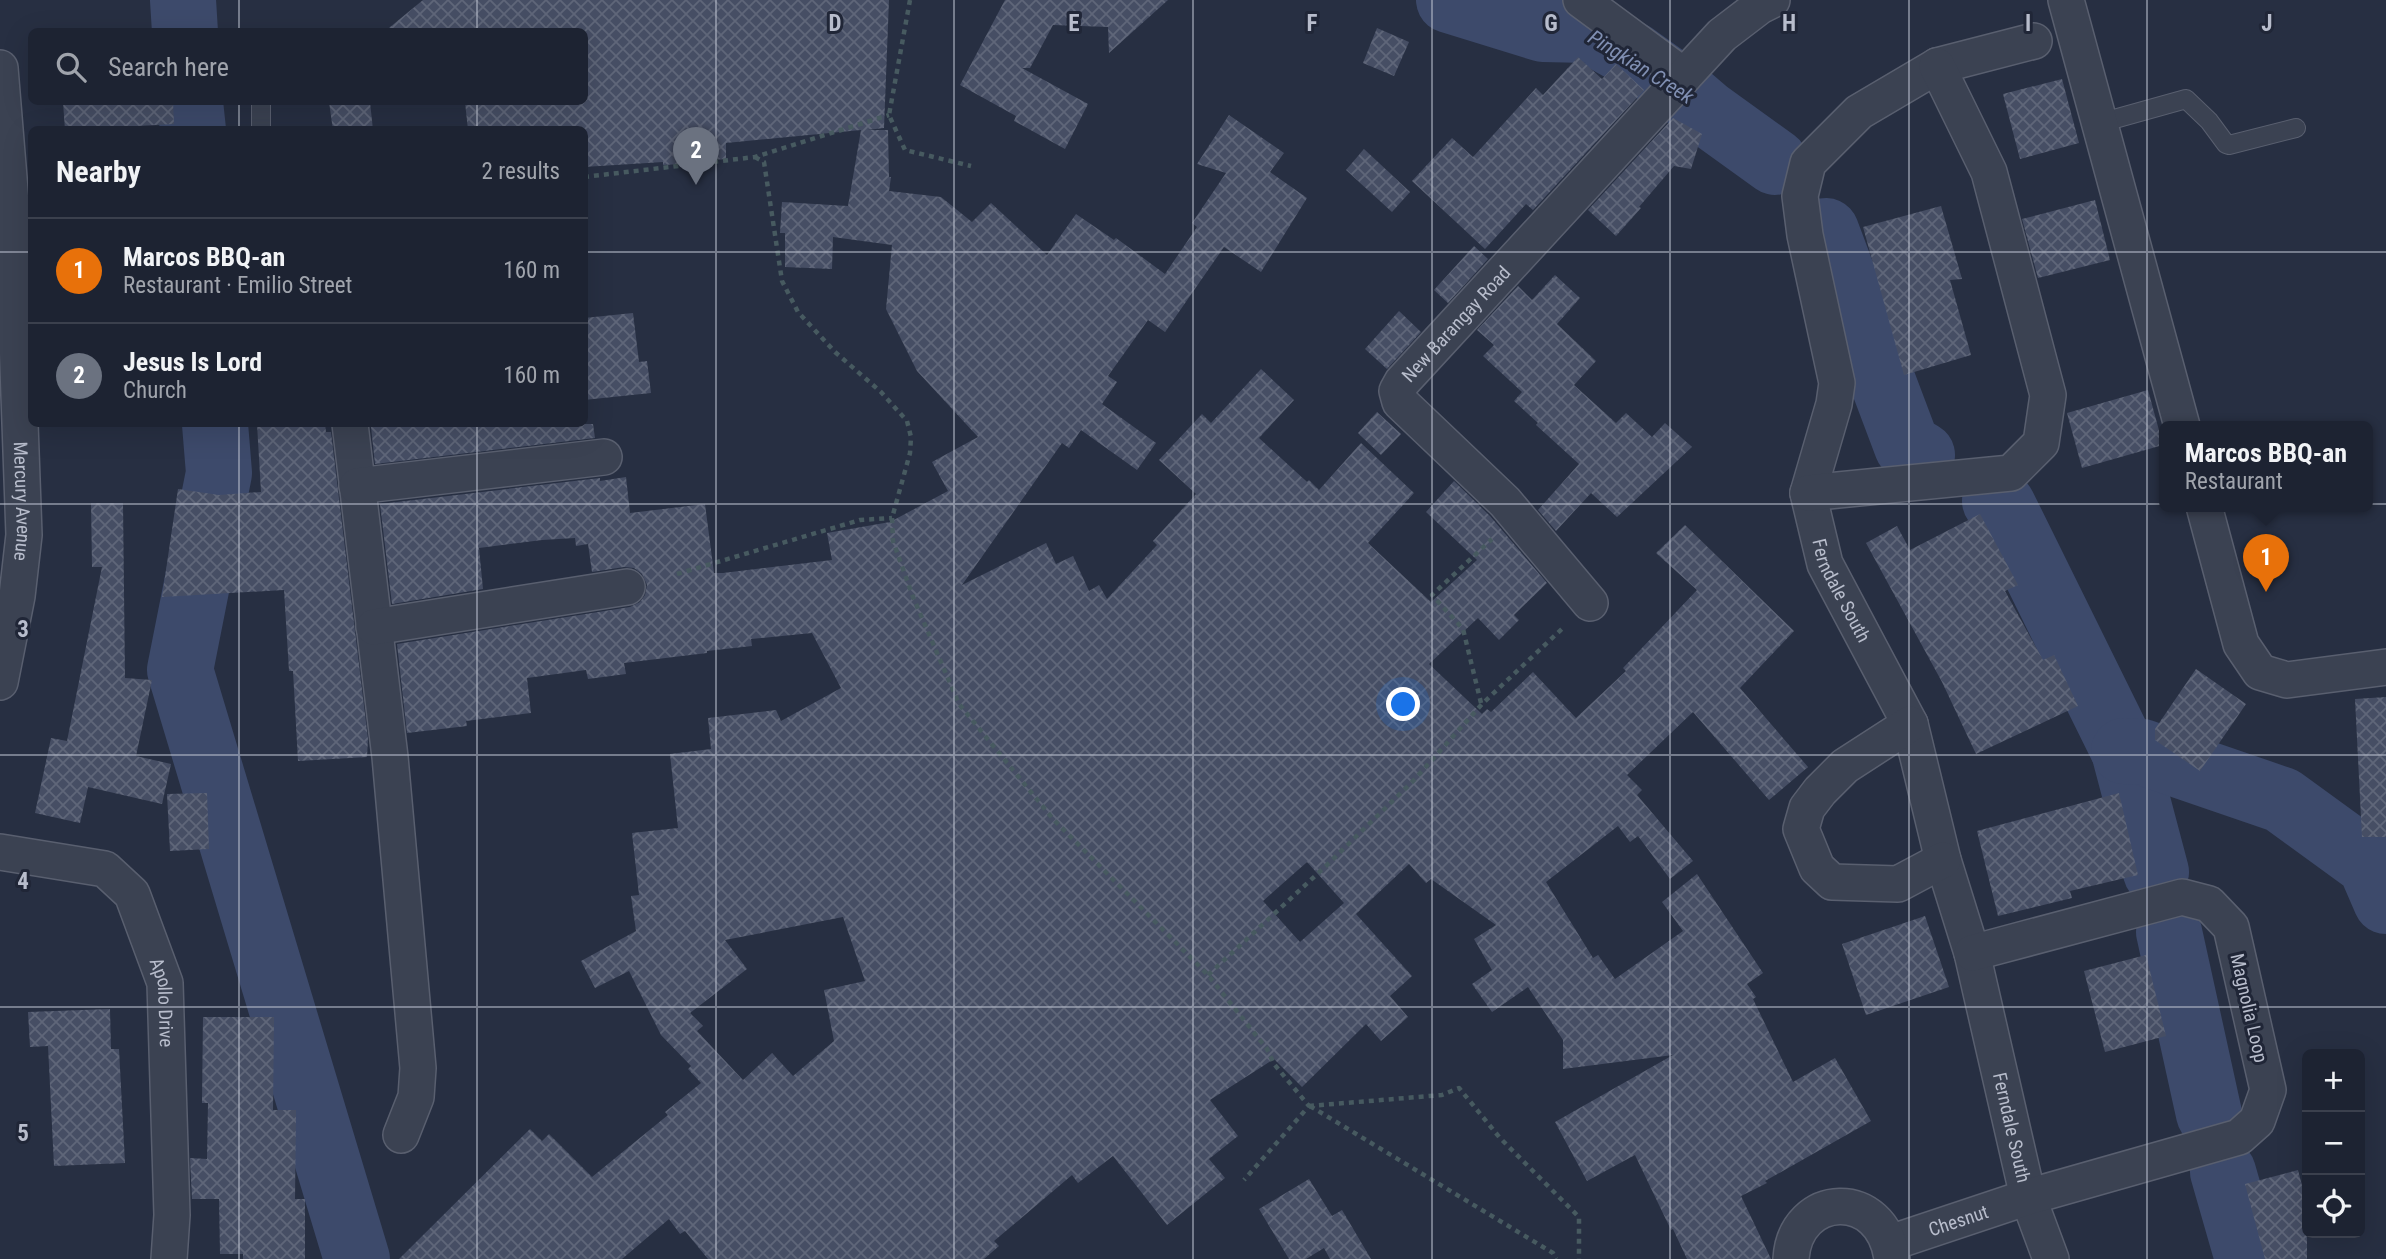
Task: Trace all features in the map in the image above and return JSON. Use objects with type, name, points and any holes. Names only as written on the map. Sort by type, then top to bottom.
[{"type":"street","points":[[1581,0],[1684,77],[1722,35],[1772,0]]},
{"type":"street","points":[[2066,0],[2181,421]]},
{"type":"street","name":"Ferndale South","points":[[2034,41],[1937,66],[1859,112],[1808,163],[1800,196],[1805,235],[1838,383],[1808,493],[1825,564],[1910,724],[1943,860],[1972,953],[2028,1198],[2052,1259]]},
{"type":"street","points":[[1808,493],[2011,473],[2041,443],[2048,395],[1989,172],[1937,66]]},
{"type":"street","name":"Mercury Avenue","points":[[0,68],[15,227],[24,535],[17,596],[0,682]]},
{"type":"street","name":"New Barangay Road","points":[[1590,603],[1504,502],[1401,402],[1397,391],[1402,382],[1684,77]]},
{"type":"street","points":[[350,427],[390,757],[418,1068],[416,1097],[401,1136]]},
{"type":"street","points":[[357,486],[604,457]]},
{"type":"street","points":[[2206,512],[2241,644],[2260,672],[2287,680],[2386,667]]},
{"type":"street","points":[[374,627],[628,587]]},
{"type":"street","points":[[1910,724],[1845,766],[1807,808],[1801,829],[1816,868],[1832,882],[1898,884],[1943,860]]},
{"type":"street","name":"Apollo Drive","points":[[0,852],[106,870],[132,894],[164,983],[172,1215],[169,1259]]},
{"type":"street","name":"Magnolia Loop","points":[[1972,953],[2182,897],[2209,904],[2231,927],[2268,1090],[2257,1121],[2239,1137],[2028,1198]]},
{"type":"street","name":"Chesnut","points":[[1891,1251],[2028,1198]]},
{"type":"street","points":[[1791,1259],[1792,1245],[1798,1230],[1809,1217],[1824,1209],[1840,1206],[1857,1209],[1871,1216],[1883,1228],[1891,1251]]},
{"type":"lane","points":[[2099,123],[2186,99],[2209,121],[2226,144],[2233,145],[2296,128]]},
{"type":"lane","points":[[261,105],[261,126]]},
{"type":"path","points":[[909,0],[890,115],[905,150],[971,166]]},
{"type":"path","points":[[588,177],[755,157],[890,115]]},
{"type":"path","points":[[755,157],[764,162],[782,281],[798,312],[835,352],[881,392],[907,421],[911,437],[910,453],[892,518],[894,541],[913,597],[959,704],[1053,819],[1208,975],[1309,1106],[1553,1253],[1556,1259]]},
{"type":"path","points":[[1482,704],[1463,629],[1432,595],[1502,529],[1504,502]]},
{"type":"path","points":[[677,573],[860,520],[892,518]]},
{"type":"path","points":[[1208,975],[1328,864],[1413,780],[1482,704],[1590,603]]},
{"type":"path","points":[[1244,1180],[1309,1106],[1442,1095],[1459,1088],[1500,1138],[1578,1217],[1579,1259]]},
{"type":"building","points":[[423,0],[889,0],[884,128],[867,130],[888,130],[891,177],[889,191],[941,197],[972,222],[991,203],[1047,255],[1076,214],[1114,240],[1116,238],[1165,274],[1197,227],[1192,223],[1226,173],[1197,164],[1229,115],[1284,153],[1270,172],[1307,198],[1261,272],[1224,247],[1165,332],[1148,320],[1108,376],[1117,382],[1102,404],[1156,443],[1137,470],[1081,430],[1069,448],[1062,443],[962,585],[1046,543],[1056,564],[1073,556],[1089,591],[1099,585],[1107,599],[1157,545],[1153,541],[1196,494],[1159,460],[1202,414],[1211,423],[1261,369],[1294,400],[1259,438],[1307,482],[1309,480],[1319,490],[1361,443],[1414,493],[1368,543],[1431,602],[1477,560],[1426,512],[1454,481],[1490,516],[1547,583],[1514,615],[1519,620],[1499,640],[1478,618],[1429,664],[1482,714],[1487,709],[1491,712],[1533,672],[1576,718],[1626,671],[1623,668],[1697,590],[1656,553],[1685,525],[1794,631],[1740,688],[1808,767],[1769,800],[1693,712],[1627,775],[1642,790],[1637,795],[1693,861],[1670,879],[1638,836],[1630,842],[1618,826],[1546,882],[1593,958],[1598,955],[1615,979],[1683,931],[1662,902],[1697,874],[1763,973],[1747,984],[1756,997],[1753,999],[1793,1082],[1835,1058],[1871,1121],[1741,1196],[1771,1259],[1687,1259],[1635,1155],[1587,1181],[1555,1122],[1673,1055],[1563,1069],[1563,1040],[1528,987],[1492,1012],[1472,984],[1492,970],[1474,939],[1496,925],[1431,879],[1426,883],[1409,864],[1356,914],[1412,976],[1390,996],[1408,1017],[1381,1041],[1366,1024],[1302,1087],[1274,1059],[1210,1100],[1238,1136],[1209,1159],[1225,1178],[1167,1225],[1113,1156],[1078,1183],[1072,1175],[994,1241],[999,1246],[984,1259],[708,1259],[685,1231],[680,1234],[669,1219],[622,1259],[399,1259],[530,1129],[542,1141],[549,1134],[592,1177],[668,1115],[665,1112],[701,1083],[688,1069],[691,1066],[661,1035],[629,971],[595,988],[581,961],[636,931],[631,896],[639,895],[632,833],[678,828],[670,754],[711,749],[708,718],[776,710],[781,721],[841,688],[812,633],[751,639],[752,646],[624,663],[626,674],[588,679],[586,670],[527,678],[531,713],[466,721],[467,726],[407,733],[397,644],[630,607],[640,602],[647,585],[642,574],[634,568],[592,572],[588,544],[576,546],[575,538],[542,540],[479,548],[483,589],[392,604],[380,504],[626,477],[630,513],[705,504],[714,573],[723,573],[832,560],[827,533],[890,522],[948,491],[932,462],[978,437],[917,371],[886,309],[892,245],[833,237],[832,269],[785,267],[785,233],[780,233],[782,202],[848,206],[861,130],[726,143],[726,159],[698,161],[699,163],[663,165],[663,162],[588,167],[588,126],[468,126],[465,105],[588,105],[588,28],[389,28]],"holes":[[[1307,862],[1344,903],[1300,942],[1263,901]],[[843,917],[865,981],[824,990],[834,1041],[793,1076],[772,1053],[743,1080],[697,1031],[703,1026],[690,1013],[747,969],[725,940]]]},
{"type":"building","points":[[1005,0],[1168,0],[1109,53],[1108,27],[1053,25],[1030,68],[1022,68],[1088,104],[1065,149],[1014,121],[1016,116],[960,85]]},
{"type":"building","points":[[1377,28],[1409,42],[1394,76],[1363,63]]},
{"type":"building","points":[[1578,57],[1602,79],[1616,64],[1644,90],[1533,210],[1526,204],[1485,249],[1412,181],[1452,138],[1473,157],[1536,88],[1543,95]]},
{"type":"building","points":[[2062,79],[2079,143],[2020,159],[2003,94]]},
{"type":"building","points":[[63,105],[173,105],[174,124],[65,126]]},
{"type":"building","points":[[329,105],[370,105],[373,126],[332,126]]},
{"type":"building","points":[[1673,118],[1702,134],[1691,169],[1674,166],[1616,236],[1588,210]]},
{"type":"building","points":[[1364,149],[1410,192],[1392,212],[1346,170]]},
{"type":"building","points":[[2095,200],[2110,260],[2038,278],[2022,219]]},
{"type":"building","points":[[1941,206],[1962,279],[1950,280],[1971,355],[1904,375],[1863,227]]},
{"type":"building","points":[[1474,246],[1488,259],[1448,303],[1434,290]]},
{"type":"building","points":[[1555,275],[1580,298],[1557,324],[1596,361],[1574,385],[1616,423],[1626,413],[1652,437],[1665,423],[1692,447],[1617,517],[1591,493],[1556,531],[1538,510],[1579,464],[1514,401],[1522,392],[1483,356],[1494,345],[1477,330],[1518,286],[1532,300]]},
{"type":"building","points":[[1399,311],[1421,332],[1387,369],[1365,349]]},
{"type":"building","points":[[633,313],[639,362],[647,361],[651,393],[588,400],[588,318]]},
{"type":"building","points":[[2148,390],[2159,430],[2159,446],[2082,468],[2067,413]]},
{"type":"building","points":[[1377,412],[1401,434],[1381,455],[1358,433]]},
{"type":"building","points":[[588,424],[593,424],[595,438],[375,464],[371,427],[588,427]]},
{"type":"building","points":[[257,427],[325,427],[326,432],[331,432],[368,739],[367,757],[298,761],[293,671],[289,671],[284,590],[162,597],[178,489],[219,495],[261,492]]},
{"type":"building","points":[[91,503],[123,503],[125,678],[152,680],[136,756],[171,764],[162,804],[88,787],[80,823],[35,813],[51,738],[67,741],[102,567],[92,567]]},
{"type":"building","points":[[1980,514],[2018,585],[2005,591],[2043,660],[2054,655],[2078,706],[1976,754],[1942,682],[1866,543],[1897,526],[1910,550]]},
{"type":"building","points":[[2196,669],[2246,704],[2200,771],[2155,740],[2155,729]]},
{"type":"building","points":[[2386,697],[2386,837],[2362,837],[2355,699]]},
{"type":"building","points":[[207,793],[209,849],[170,851],[167,794]]},
{"type":"building","points":[[2119,793],[2138,875],[2070,891],[2072,898],[1998,916],[1977,831]]},
{"type":"building","points":[[1925,916],[1949,987],[1866,1015],[1842,944]]},
{"type":"building","points":[[2146,955],[2166,1036],[2105,1052],[2084,971]]},
{"type":"building","points":[[110,1009],[111,1049],[119,1049],[125,1163],[54,1166],[48,1046],[30,1047],[28,1012]]},
{"type":"building","points":[[203,1017],[274,1017],[273,1110],[296,1110],[295,1199],[305,1199],[305,1259],[243,1259],[243,1254],[220,1254],[219,1199],[192,1199],[190,1158],[207,1159],[208,1103],[202,1103]]},
{"type":"building","points":[[2298,1170],[2302,1186],[2302,1238],[2307,1238],[2307,1259],[2265,1259],[2245,1184]]},
{"type":"building","points":[[1309,1179],[1332,1216],[1342,1210],[1371,1259],[1330,1259],[1324,1248],[1306,1259],[1289,1259],[1259,1209]]},
{"type":"waterway","points":[[183,0],[185,28]]},
{"type":"waterway","name":"Pingkian Creek","points":[[1449,0],[1543,29],[1588,30],[1633,55],[1775,162]]},
{"type":"waterway","points":[[190,105],[193,126]]},
{"type":"waterway","points":[[1826,231],[1907,446],[1922,455]]},
{"type":"waterway","points":[[215,427],[219,473],[180,670],[357,1259]]},
{"type":"waterway","points":[[1995,501],[2003,506],[2124,751],[2156,872]]},
{"type":"waterway","points":[[2124,751],[2142,752],[2282,800],[2370,864],[2386,901]]},
{"type":"waterway","points":[[2169,932],[2209,1114]]},
{"type":"waterway","points":[[2223,1172],[2248,1259]]},
{"type":"place","name":"Jesus Is Lord","points":[[696,185]]},
{"type":"place","name":"Marcos BBQ-an","points":[[2266,592]]}]
